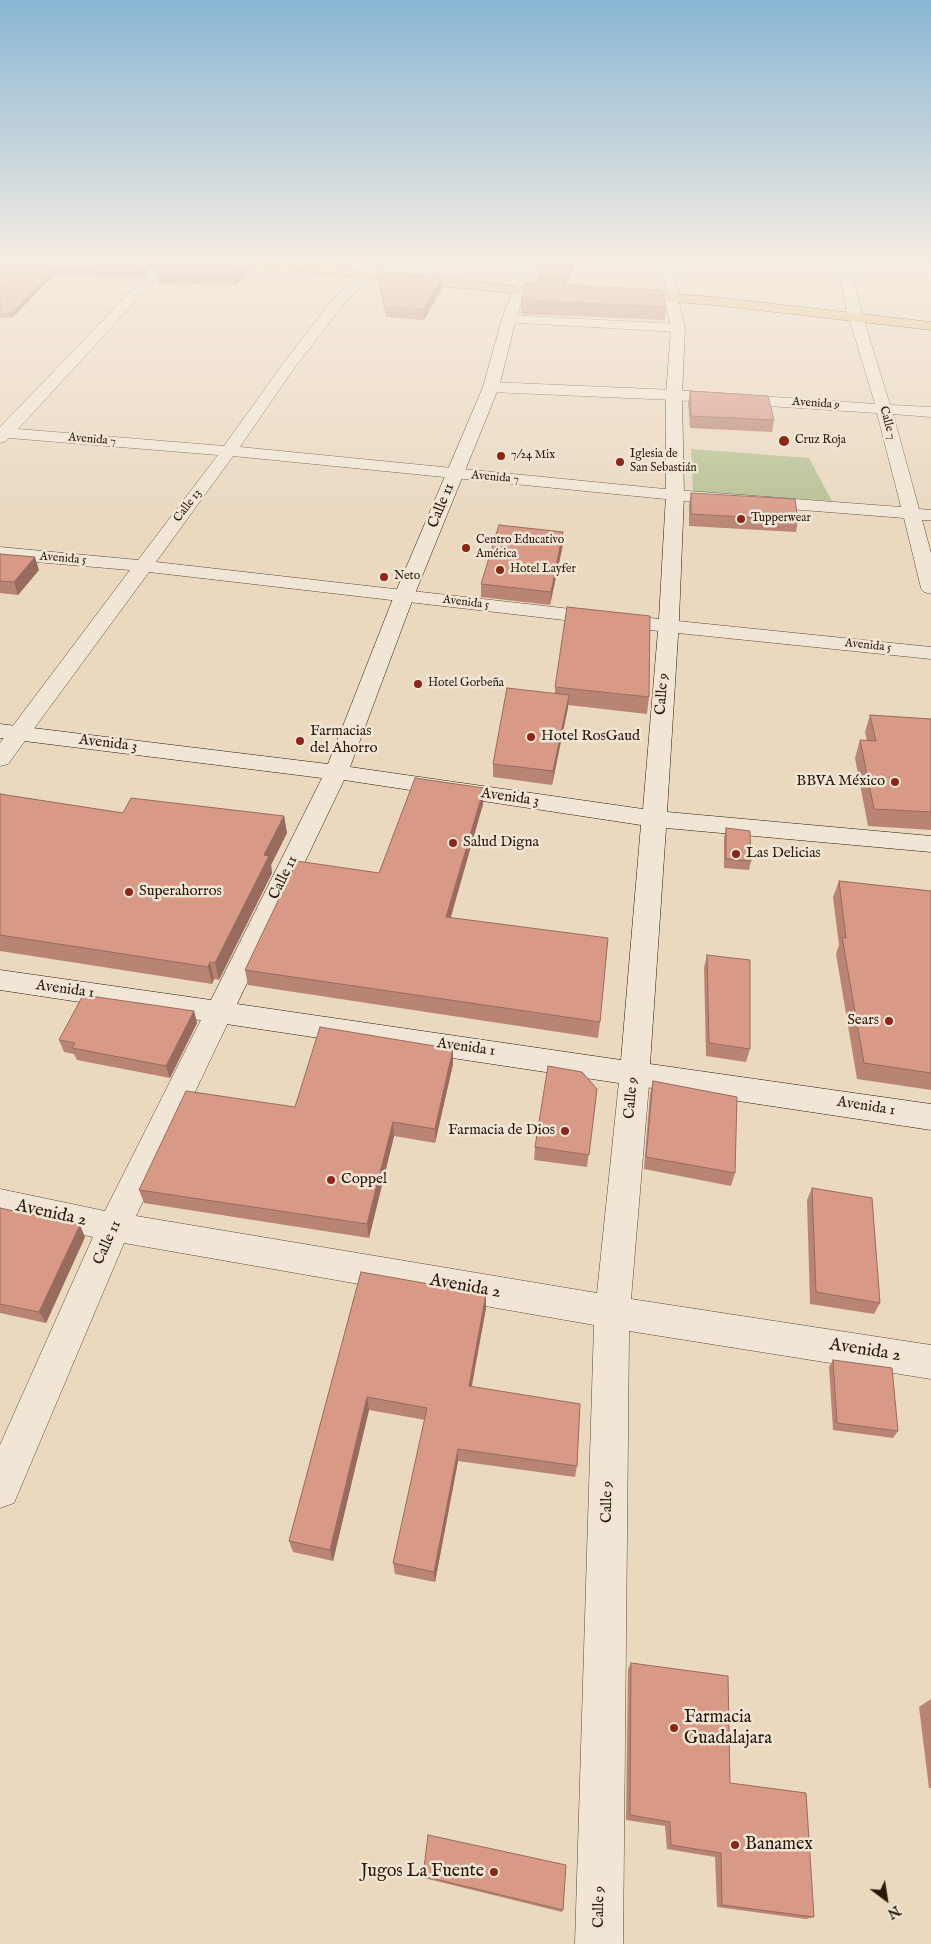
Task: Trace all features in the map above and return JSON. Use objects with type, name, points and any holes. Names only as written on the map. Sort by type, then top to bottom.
[{"type":"street","points":[[2,434],[81,350]]},
{"type":"street","name":"Calle 13","points":[[0,760],[9,732],[144,566],[229,452],[301,350]]},
{"type":"street","name":"Calle 11","points":[[0,1489],[114,1227],[336,772],[404,596],[491,387],[500,350]]},
{"type":"street","name":"Calle 9","points":[[599,1944],[612,1312],[635,1072],[668,626],[675,495],[674,395],[677,350]]},
{"type":"street","name":"Calle 7","points":[[866,350],[884,409],[931,588]]},
{"type":"street","name":"Avenida 9","points":[[491,387],[674,395],[931,412]]},
{"type":"street","name":"Avenida 7","points":[[2,434],[229,452],[675,495],[931,516]]},
{"type":"street","name":"Avenida 5","points":[[0,553],[144,566],[668,626],[931,653]]},
{"type":"street","name":"Avenida 3","points":[[9,732],[336,772],[654,819],[931,844]]},
{"type":"street","name":"Avenida 1","points":[[0,980],[931,1117]]},
{"type":"street","name":"Avenida 2","points":[[0,1203],[114,1227],[612,1312],[931,1362]]},
{"type":"green space","points":[[691,449],[809,458],[832,501],[693,492]]},
{"type":"building","points":[[690,391],[768,396],[774,420],[691,416]]},
{"type":"building","points":[[691,493],[795,499],[798,520],[691,514]]},
{"type":"building","points":[[499,525],[563,532],[551,592],[481,584]]},
{"type":"building","points":[[0,554],[35,557],[14,582],[0,581]]},
{"type":"building","points":[[567,607],[650,616],[649,697],[555,687]]},
{"type":"building","name":"Hotel RosGaud","points":[[507,688],[569,695],[553,771],[493,764]]},
{"type":"building","name":"BBVA México","points":[[870,715],[931,719],[931,812],[874,809],[860,740],[876,741]]},
{"type":"building","points":[[415,778],[484,788],[446,917],[608,938],[600,1022],[245,970],[297,861],[379,873]]},
{"type":"building","name":"Superahorros","points":[[0,794],[123,813],[131,798],[284,816],[264,855],[269,856],[215,963],[210,962],[208,967],[0,935]]},
{"type":"building","name":"Las Delicias","points":[[726,828],[750,831],[751,861],[726,859]]},
{"type":"building","points":[[839,881],[931,891],[931,1073],[864,1063],[842,937],[846,938]]},
{"type":"building","points":[[707,955],[750,960],[750,1049],[709,1043]]},
{"type":"building","points":[[83,995],[194,1011],[166,1066],[72,1048],[75,1043],[59,1040]]},
{"type":"building","points":[[320,1027],[453,1049],[435,1129],[393,1122],[367,1224],[139,1190],[186,1091],[295,1107]]},
{"type":"building","name":"Farmacia de Dios","points":[[548,1066],[582,1072],[597,1089],[589,1155],[535,1147]]},
{"type":"building","points":[[653,1081],[737,1097],[735,1173],[646,1157]]},
{"type":"building","points":[[812,1188],[872,1198],[880,1303],[816,1292]]},
{"type":"building","points":[[0,1208],[80,1225],[39,1312],[0,1304]]},
{"type":"building","points":[[361,1272],[486,1294],[469,1386],[580,1404],[577,1466],[458,1449],[434,1572],[393,1563],[427,1408],[367,1397],[330,1550],[289,1541]]},
{"type":"building","points":[[833,1360],[892,1368],[898,1431],[837,1423]]},
{"type":"building","points":[[631,1663],[728,1676],[730,1783],[806,1793],[814,1917],[722,1905],[721,1853],[671,1845],[670,1822],[630,1815]]},
{"type":"building","name":"Jugos La Fuente","points":[[428,1835],[566,1865],[563,1910],[423,1876]]},
{"type":"place","name":"Cruz Roja","points":[[784,441]]},
{"type":"place","name":"7/24 Mix","points":[[501,456]]},
{"type":"place","name":"Iglesia de San Sebastián","points":[[620,462]]},
{"type":"place","name":"Tupperwear","points":[[741,519]]},
{"type":"place","name":"Centro Educativo América","points":[[466,548]]},
{"type":"place","name":"Hotel Layfer","points":[[500,570]]},
{"type":"place","name":"Neto","points":[[384,577]]},
{"type":"place","name":"Hotel Gorbeña","points":[[418,684]]},
{"type":"place","name":"Hotel RosGaud","points":[[531,737]]},
{"type":"place","name":"Farmacias del Ahorro","points":[[300,741]]},
{"type":"place","name":"BBVA México","points":[[895,782]]},
{"type":"place","name":"Salud Digna","points":[[453,843]]},
{"type":"place","name":"Las Delicias","points":[[736,854]]},
{"type":"place","name":"Superahorros","points":[[129,892]]},
{"type":"place","name":"Sears","points":[[889,1021]]},
{"type":"place","name":"Farmacia de Dios","points":[[565,1131]]},
{"type":"place","name":"Coppel","points":[[331,1180]]},
{"type":"place","name":"Farmacia Guadalajara","points":[[674,1728]]},
{"type":"place","name":"Banamex","points":[[735,1845]]},
{"type":"place","name":"Jugos La Fuente","points":[[494,1872]]}]
